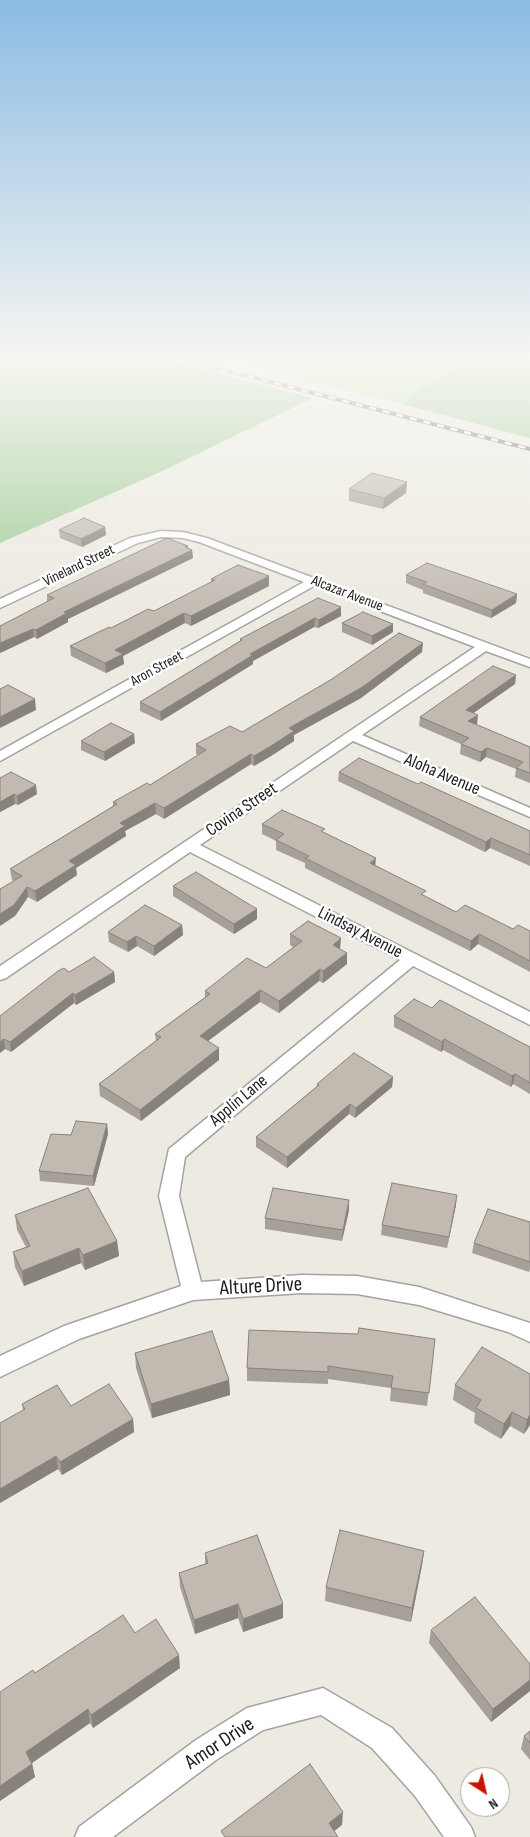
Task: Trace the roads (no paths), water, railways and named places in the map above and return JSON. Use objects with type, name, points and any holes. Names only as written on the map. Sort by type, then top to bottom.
[{"type":"street","name":"Alcazar Avenue","points":[[161,534],[183,535],[203,540],[530,663]]},
{"type":"street","name":"Vineland Street","points":[[0,604],[134,540],[161,534]]},
{"type":"street","name":"Aron Street","points":[[0,757],[313,582]]},
{"type":"street","name":"Covina Street","points":[[0,974],[484,646]]},
{"type":"street","name":"Aloha Avenue","points":[[353,736],[530,813]]},
{"type":"street","name":"Lindsay Avenue","points":[[190,846],[530,1020]]},
{"type":"street","name":"Applin Lane","points":[[193,1291],[169,1196],[176,1154],[410,959]]},
{"type":"street","name":"Alture Drive","points":[[0,1366],[72,1332],[193,1291],[302,1284],[357,1285],[419,1296],[514,1325],[530,1333]]},
{"type":"street","name":"Amor Drive","points":[[89,1837],[206,1750],[257,1718],[323,1701],[382,1738],[425,1786],[461,1837]]},
{"type":"railway","points":[[525,448],[530,449]]}]
